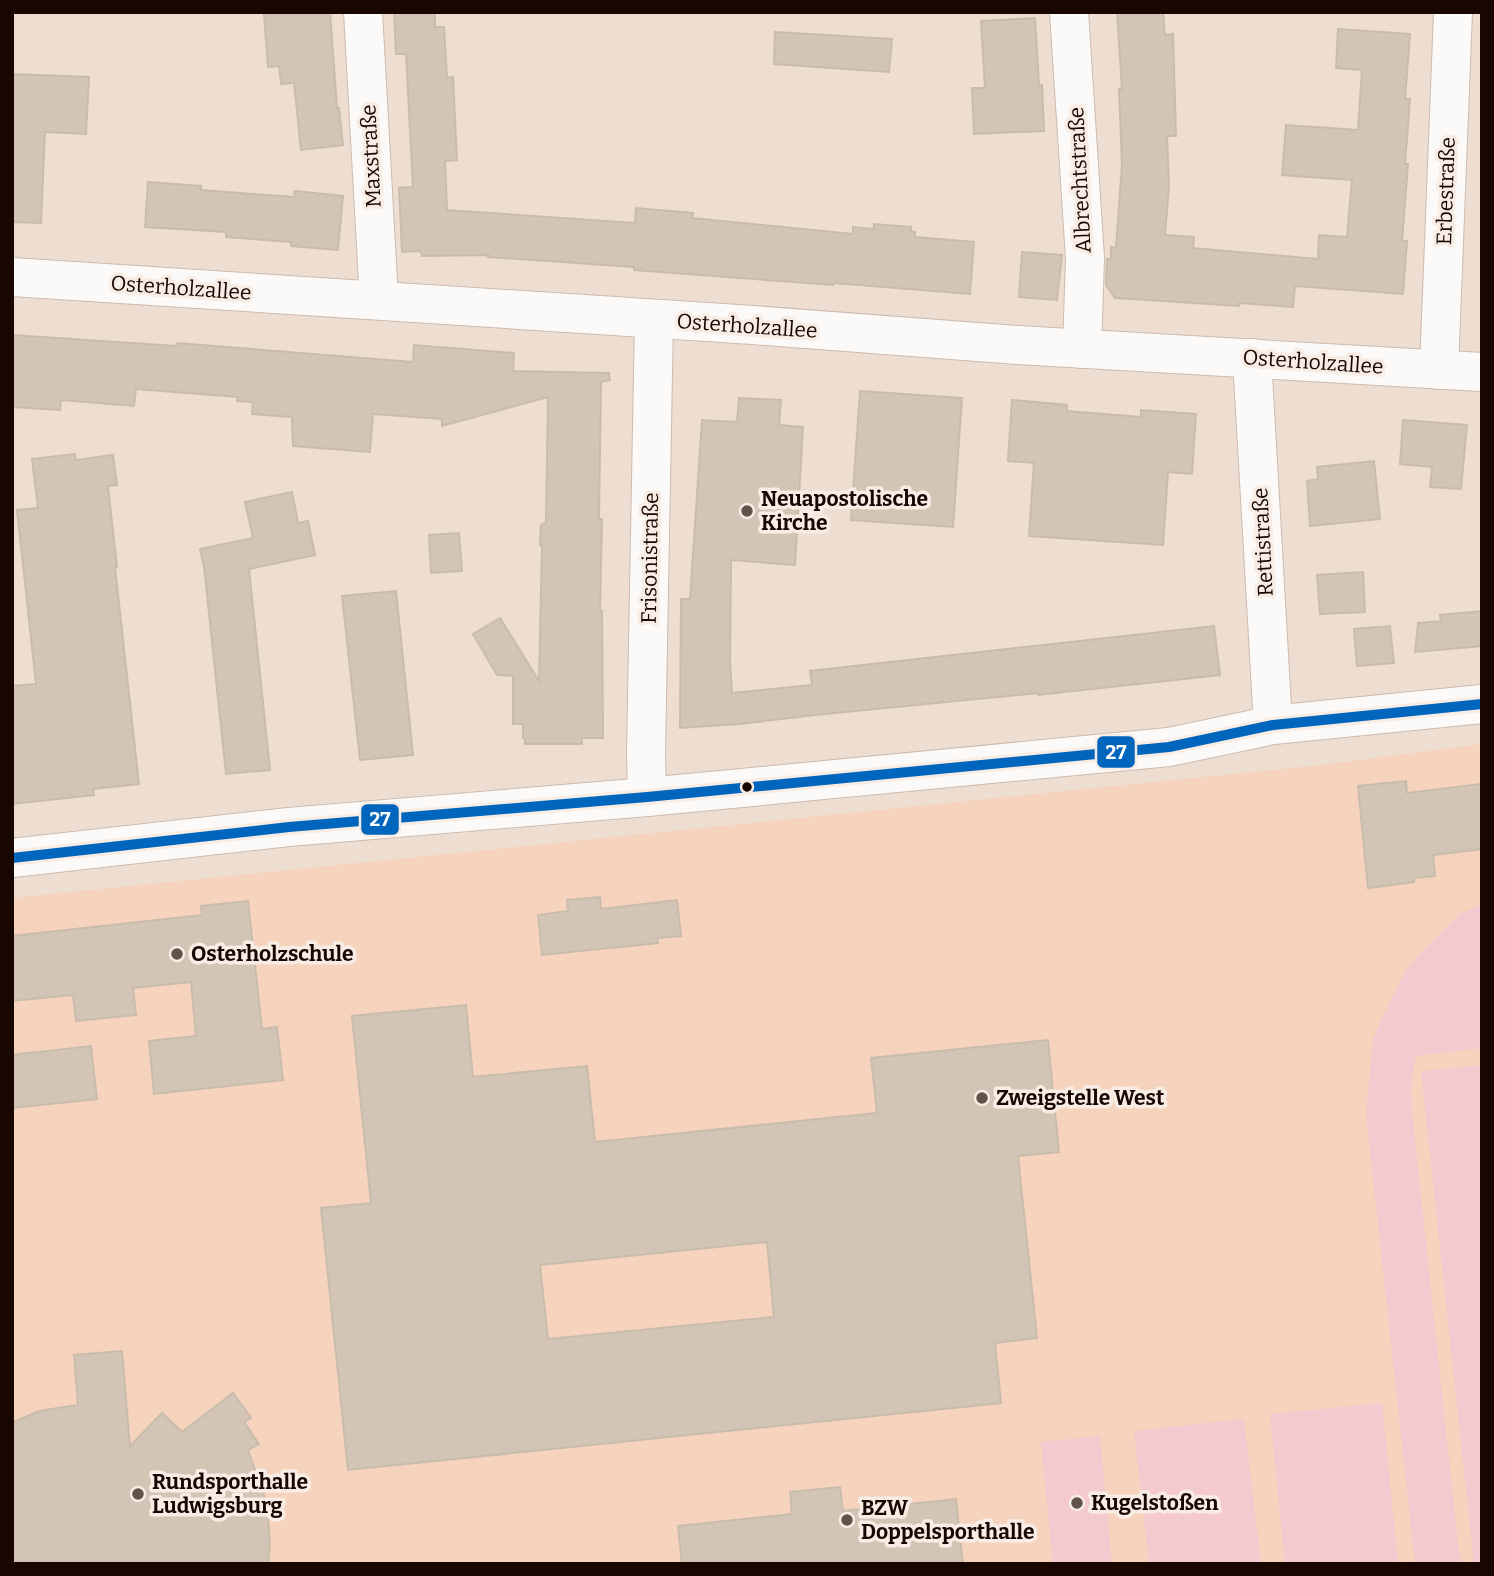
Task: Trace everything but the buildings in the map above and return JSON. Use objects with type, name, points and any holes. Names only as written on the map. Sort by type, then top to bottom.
[{"type":"street","name":"Maxstraße","points":[[363,12],[379,300]]},
{"type":"street","name":"Albrechtstraße","points":[[1069,12],[1085,258],[1082,349]]},
{"type":"street","name":"Erbestraße","points":[[1439,370],[1452,12]]},
{"type":"street","name":"Osterholzallee","points":[[12,277],[1082,349],[1482,372]]},
{"type":"street","name":"Frisonistraße","points":[[647,797],[654,320]]},
{"type":"street","name":"Rettistraße","points":[[1252,358],[1273,725]]},
{"type":"street","points":[[12,858],[289,827],[647,797],[1169,747],[1273,725],[1482,704]]},
{"type":"shaded area","points":[[1482,744],[1482,1564],[12,1564],[12,898],[1312,766]]},
{"type":"shaded area","points":[[1482,904],[1482,1048],[1416,1056],[1412,1077],[1412,1112],[1459,1553],[1463,1564],[1415,1564],[1366,1114],[1373,1038],[1406,969],[1460,914]]},
{"type":"shaded area","points":[[1482,1065],[1482,1564],[1474,1564],[1421,1071]]},
{"type":"shaded area","points":[[1382,1403],[1398,1564],[1285,1564],[1270,1414]]},
{"type":"shaded area","points":[[1244,1419],[1261,1564],[1149,1564],[1134,1431]]},
{"type":"shaded area","name":"Kugelstoßen","points":[[1100,1436],[1112,1564],[1053,1564],[1041,1442]]},
{"type":"transit line","name":"27","points":[[12,858],[289,827],[647,797],[1169,747],[1273,725],[1482,704]]},
{"type":"place","name":"Neuapostolische Kirche","points":[[747,511]]},
{"type":"place","name":"Osterholzschule","points":[[177,954]]},
{"type":"place","name":"Zweigstelle West","points":[[982,1098]]},
{"type":"place","name":"Rundsporthalle Ludwigsburg","points":[[138,1494]]},
{"type":"place","name":"Kugelstoßen","points":[[1077,1503]]},
{"type":"place","name":"BZW Doppelsporthalle","points":[[847,1520]]}]
